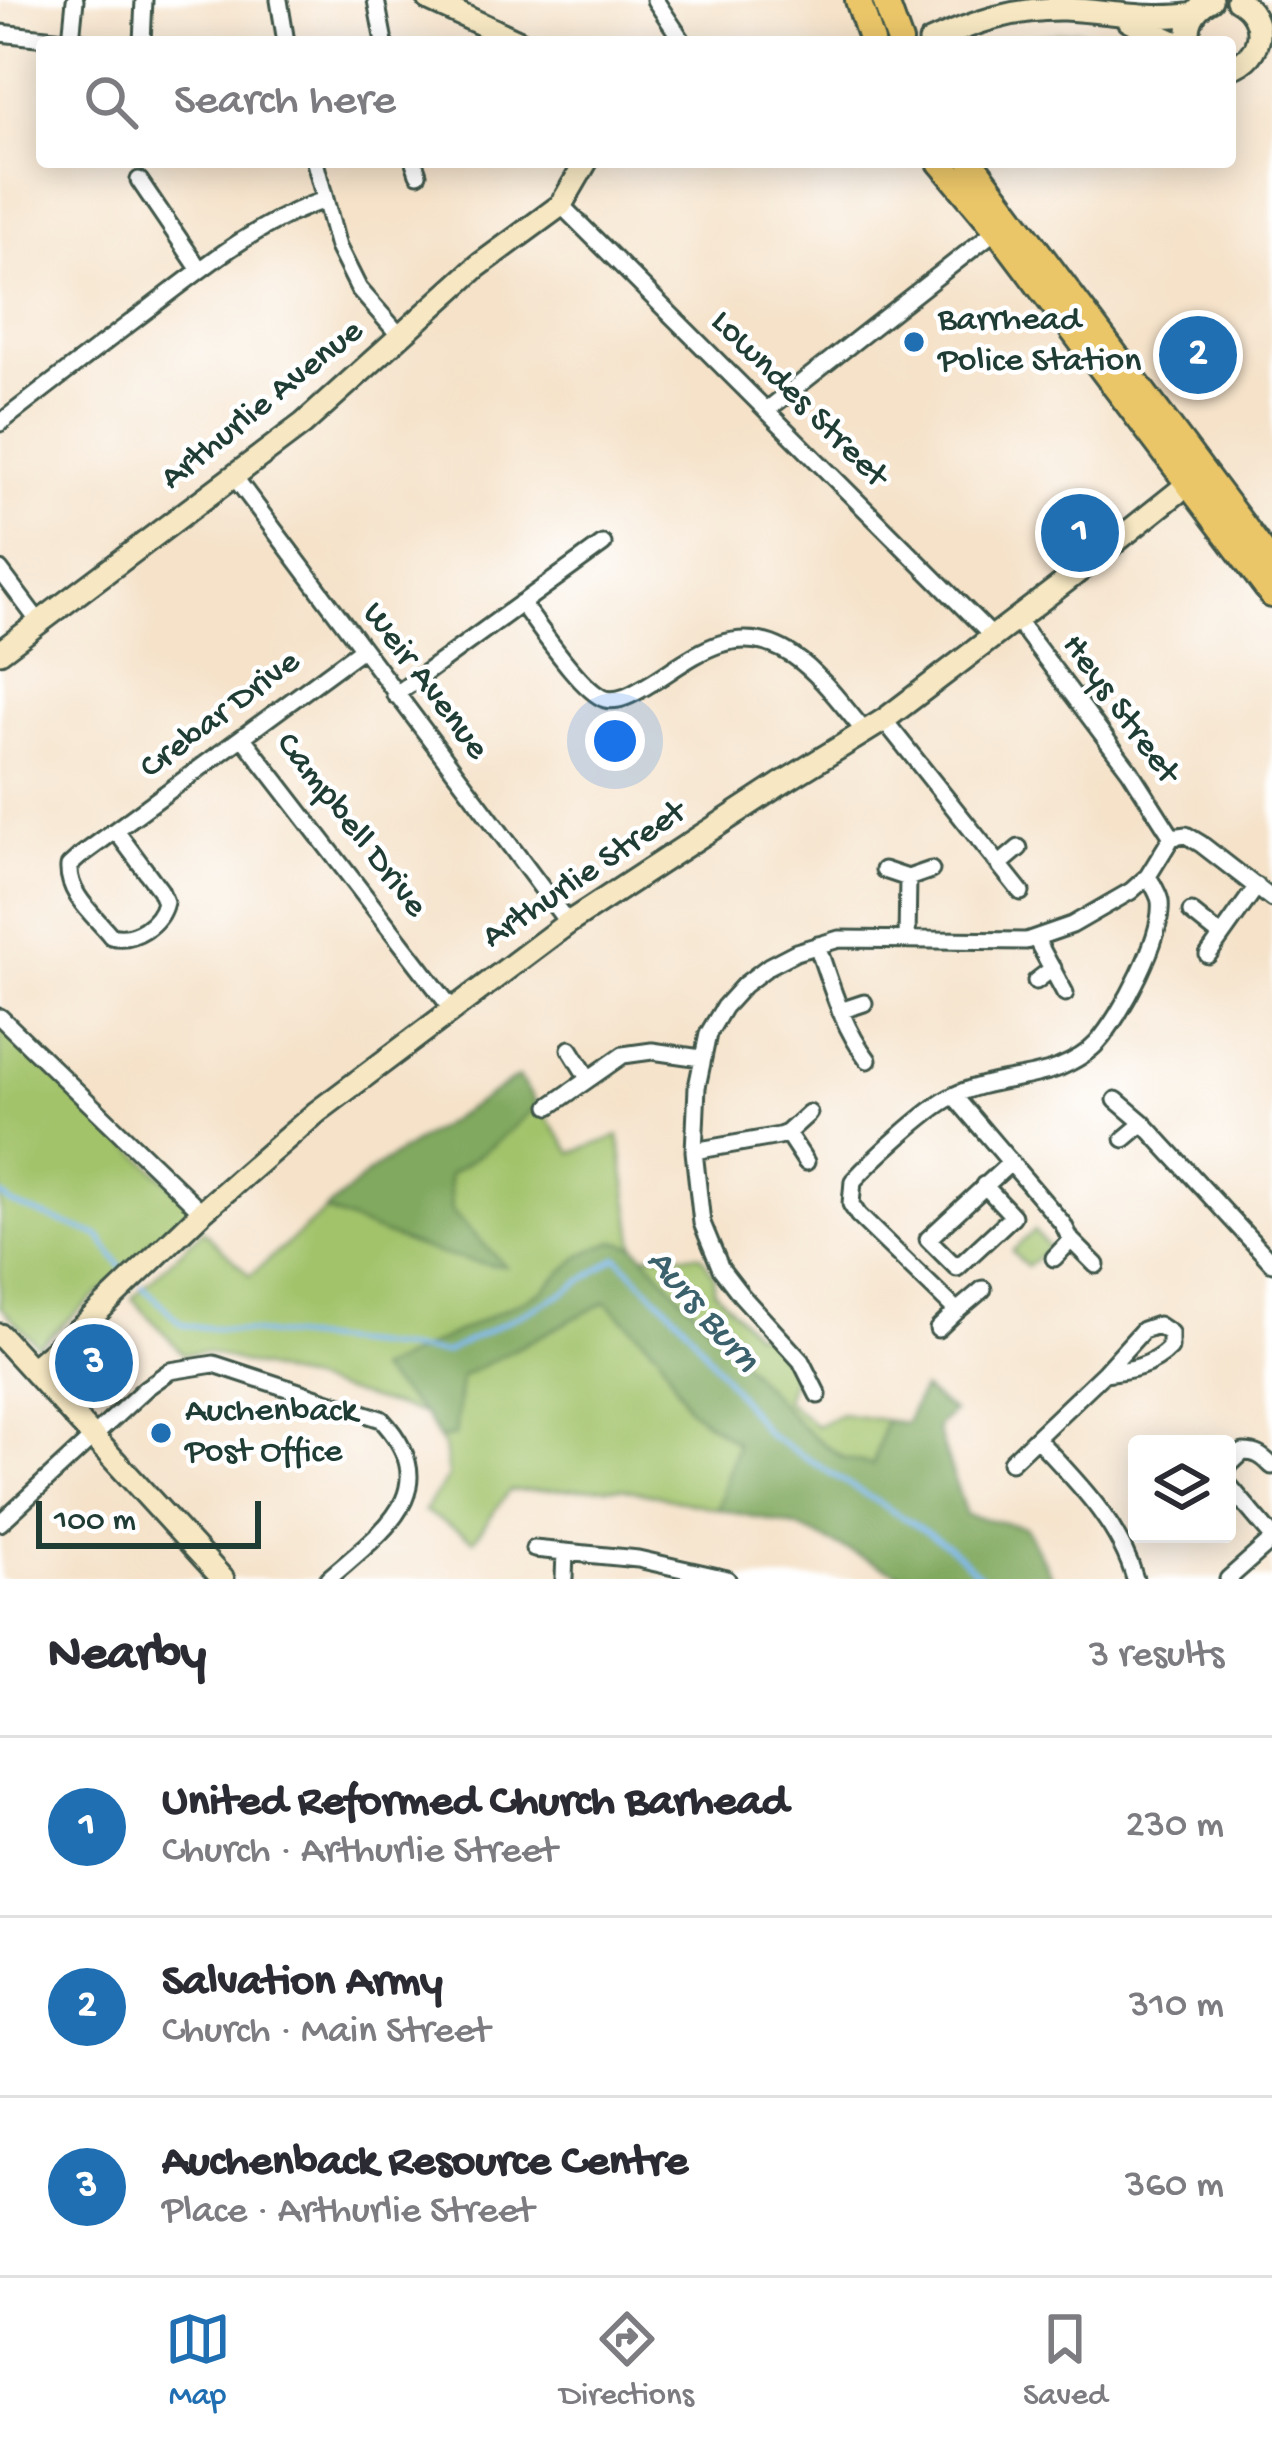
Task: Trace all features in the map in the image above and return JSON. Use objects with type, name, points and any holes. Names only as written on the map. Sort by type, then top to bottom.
[{"type":"main road","points":[[858,0],[870,36]]},
{"type":"main road","points":[[884,0],[898,36]]},
{"type":"main road","points":[[946,168],[1004,224],[1196,478],[1272,596]]},
{"type":"main road","points":[[974,168],[1004,224]]},
{"type":"main road","points":[[1196,478],[1272,564]]},
{"type":"street","points":[[75,0],[77,36]]},
{"type":"street","points":[[142,36],[144,0]]},
{"type":"street","points":[[279,0],[285,36]]},
{"type":"street","points":[[376,0],[383,36]]},
{"type":"street","points":[[429,0],[458,7],[509,36]]},
{"type":"street","points":[[655,0],[679,36]]},
{"type":"street","points":[[944,36],[1012,12],[1069,9],[1165,17],[1202,7]]},
{"type":"street","points":[[1190,36],[1190,24],[1202,7]]},
{"type":"street","points":[[1236,66],[1263,47],[1251,9]]},
{"type":"street","points":[[1117,16],[1162,36]]},
{"type":"street","points":[[0,33],[36,37]]},
{"type":"street","points":[[317,168],[338,247],[358,289],[400,337]]},
{"type":"street","points":[[561,205],[583,168]]},
{"type":"street","points":[[139,180],[200,270]]},
{"type":"street","points":[[0,423],[200,270],[272,222],[325,200]]},
{"type":"street","name":"Arthurlie Avenue","points":[[0,652],[303,424],[478,266],[561,205]]},
{"type":"street","name":"Lowndes Street","points":[[561,205],[993,637]]},
{"type":"street","points":[[766,410],[1004,224]]},
{"type":"street","name":"Weir Avenue","points":[[233,476],[568,923]]},
{"type":"street","name":"Arthurlie Street","points":[[32,1369],[317,1112],[568,923],[875,726],[1196,478]]},
{"type":"street","points":[[395,695],[603,544]]},
{"type":"street","points":[[0,570],[39,622]]},
{"type":"street","points":[[520,603],[584,685],[601,698],[616,700],[642,689],[718,645],[748,640],[776,644],[797,656],[875,726],[1021,892]]},
{"type":"street","name":"Heys Street","points":[[1016,619],[1130,771],[1172,837]]},
{"type":"street","name":"Crebar Drive","points":[[116,831],[165,902],[160,917],[120,939],[112,936],[74,890],[69,866],[116,831],[243,738],[362,649]]},
{"type":"street","name":"Campbell Drive","points":[[243,738],[452,1009]]},
{"type":"street","points":[[818,1395],[801,1361],[721,1269],[702,1223],[694,1150],[701,1058],[724,1007],[744,985],[796,952],[839,939],[1036,939],[1072,926],[1131,891],[1148,876],[1172,837],[1186,835],[1201,844],[1272,899]]},
{"type":"street","points":[[1000,864],[1018,848]]},
{"type":"street","points":[[884,871],[908,878],[931,870]]},
{"type":"street","points":[[957,1311],[858,1215],[851,1204],[851,1191],[859,1175],[936,1106],[988,1083],[1060,1067],[1097,1042],[1114,1019],[1153,940],[1160,896],[1148,876]]},
{"type":"street","points":[[908,878],[908,940]]},
{"type":"street","points":[[1208,956],[1258,886]]},
{"type":"street","points":[[1191,912],[1221,936]]},
{"type":"street","points":[[1036,939],[1065,993]]},
{"type":"street","points":[[817,945],[840,1011],[868,1060]]},
{"type":"street","points":[[1036,981],[1053,968]]},
{"type":"street","points":[[840,1011],[864,1003]]},
{"type":"street","points":[[0,1016],[202,1212]]},
{"type":"street","points":[[569,1048],[588,1078]]},
{"type":"street","points":[[550,1106],[623,1055],[701,1058]]},
{"type":"street","points":[[954,1096],[1096,1265]]},
{"type":"street","points":[[1116,1100],[1143,1123],[1272,1263]]},
{"type":"street","points":[[694,1150],[787,1132],[808,1113]]},
{"type":"street","points":[[1124,1139],[1143,1123]]},
{"type":"street","points":[[787,1132],[806,1162]]},
{"type":"street","points":[[984,1185],[1013,1216],[957,1268],[928,1239],[984,1185],[1010,1163]]},
{"type":"street","points":[[1054,1258],[1071,1240]]},
{"type":"street","points":[[938,1329],[983,1289]]},
{"type":"street","points":[[0,1334],[224,1579]]},
{"type":"street","points":[[0,1523],[146,1388],[170,1371],[214,1364],[381,1419],[394,1433],[409,1473],[406,1501],[391,1523],[328,1579]]},
{"type":"street","points":[[1011,1462],[1104,1372]]},
{"type":"street","points":[[1036,1438],[1111,1525],[1135,1579]]},
{"type":"street","points":[[1236,1459],[1243,1452],[1255,1452],[1272,1466]]},
{"type":"street","points":[[1228,1579],[1272,1538],[1236,1495]]},
{"type":"street","points":[[535,1549],[638,1559],[727,1579]]},
{"type":"street","points":[[564,1578],[566,1552]]},
{"type":"green space","points":[[1077,31],[1092,36],[1044,36]]},
{"type":"green space","points":[[0,1023],[196,1209],[38,1346],[0,1306]]},
{"type":"green space","points":[[518,1077],[572,1153],[619,1136],[635,1246],[643,1255],[701,1255],[714,1276],[714,1290],[754,1333],[768,1335],[796,1367],[785,1400],[816,1426],[841,1414],[906,1423],[922,1389],[953,1412],[937,1428],[966,1515],[1025,1527],[1053,1579],[910,1579],[796,1526],[621,1488],[509,1491],[474,1540],[424,1511],[448,1477],[444,1447],[424,1414],[206,1352],[183,1354],[132,1298],[203,1230],[250,1276],[375,1168]]},
{"type":"green space","points":[[518,1077],[538,1105],[493,1145],[449,1175],[451,1210],[505,1266],[437,1253],[325,1211],[375,1168]]},
{"type":"green space","points":[[1034,1231],[1049,1247],[1027,1267],[1012,1251]]},
{"type":"green space","points":[[613,1241],[635,1246],[803,1428],[843,1458],[873,1465],[885,1421],[906,1423],[922,1389],[953,1412],[937,1428],[966,1515],[1025,1527],[1053,1579],[910,1579],[796,1526],[718,1509],[737,1444],[689,1409],[658,1352],[606,1302],[461,1377],[455,1436],[439,1439],[424,1414],[377,1371],[540,1292],[581,1255]]},
{"type":"waterway","name":"Aurs Burn","points":[[0,1194],[12,1204],[99,1236],[123,1270]]},
{"type":"waterway","name":"Aurs Burn","points":[[142,1286],[183,1325],[444,1353],[565,1292],[617,1257],[684,1323],[767,1434],[947,1545],[984,1579]]},
{"type":"place","name":"Barrhead Police Station","points":[[914,342]]},
{"type":"place","name":"Salvation Army","points":[[1198,355]]},
{"type":"place","name":"United Reformed Church Barhead","points":[[1080,533]]},
{"type":"place","name":"Auchenback Resource Centre","points":[[94,1363]]},
{"type":"place","name":"Auchenback Post Office","points":[[161,1433]]}]
